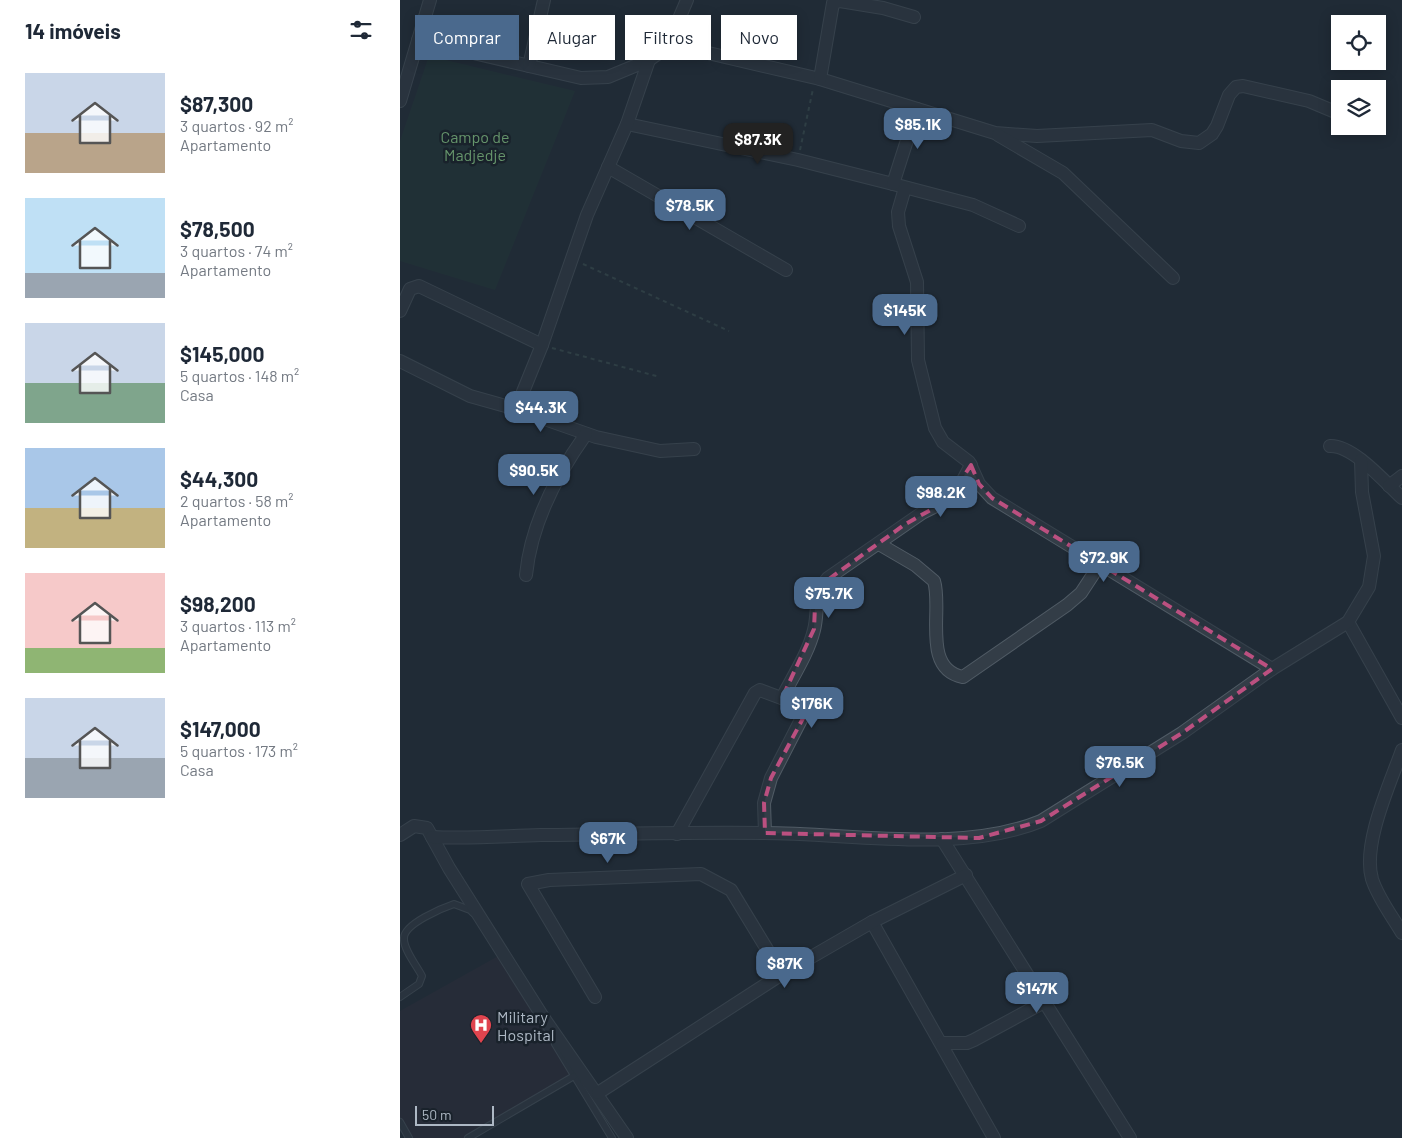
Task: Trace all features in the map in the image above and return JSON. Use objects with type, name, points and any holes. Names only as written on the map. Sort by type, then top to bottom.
[{"type":"street","points":[[426,15],[430,0]]},
{"type":"street","points":[[529,66],[544,0]]},
{"type":"street","points":[[681,15],[687,0]]},
{"type":"street","points":[[818,79],[833,3],[840,0],[884,8],[914,17]]},
{"type":"street","points":[[400,101],[415,50]]},
{"type":"street","points":[[711,54],[818,79],[996,133],[1036,136],[1152,130],[1181,141],[1199,143],[1212,134],[1229,95],[1236,87],[1242,86],[1309,101],[1331,110]]},
{"type":"street","points":[[503,60],[581,78],[608,77],[649,60]]},
{"type":"street","points":[[516,409],[542,345],[587,215],[627,124],[649,60]]},
{"type":"street","points":[[917,109],[899,186],[898,212],[899,226],[919,292],[918,360],[938,436],[971,465],[979,484],[992,498],[1272,669]]},
{"type":"street","points":[[627,124],[798,160],[973,204],[1019,226]]},
{"type":"street","points":[[996,133],[1063,173],[1173,278]]},
{"type":"street","points":[[608,167],[786,270]]},
{"type":"street","points":[[400,310],[410,289],[419,286],[542,345]]},
{"type":"street","points":[[400,361],[470,396],[516,409],[586,434],[660,451],[694,449]]},
{"type":"street","points":[[526,575],[533,534],[563,469],[586,434]]},
{"type":"street","points":[[1330,446],[1338,446],[1361,460],[1402,498]]},
{"type":"street","points":[[432,837],[470,839],[540,835],[765,833],[942,839],[979,838],[1020,830],[1041,821],[1182,733],[1272,669],[1348,622],[1369,587],[1374,556],[1362,492],[1361,460]]},
{"type":"street","points":[[782,698],[814,629],[815,606],[822,584],[922,513],[951,497],[971,465]]},
{"type":"street","points":[[1389,486],[1402,476]]},
{"type":"street","points":[[879,544],[915,565],[934,581],[938,605],[936,632],[938,652],[950,672],[963,677],[1067,606],[1081,593],[1100,564]]},
{"type":"street","points":[[1348,622],[1402,718]]},
{"type":"street","points":[[677,834],[755,693],[762,690],[800,706],[805,712],[777,764],[769,784],[764,803],[765,833]]},
{"type":"street","points":[[1402,750],[1374,833],[1370,867],[1375,888],[1402,933]]},
{"type":"street","points":[[400,835],[414,826],[427,828],[543,1017],[627,1138]]},
{"type":"street","points":[[942,839],[1046,1001],[1130,1138]]},
{"type":"street","points":[[594,997],[528,884],[549,880],[702,874],[732,890],[782,974]]},
{"type":"street","points":[[598,1094],[782,974],[872,922],[966,876]]},
{"type":"street","points":[[872,922],[994,1138]]},
{"type":"street","points":[[942,1043],[967,1043],[1046,1001]]},
{"type":"lane","points":[[400,997],[419,984],[422,976],[404,943],[403,936],[408,928],[454,904],[470,910],[481,922],[612,1138]]},
{"type":"lane","points":[[468,1138],[574,1076]]},
{"type":"lane","points":[[400,1122],[409,1138]]},
{"type":"path","points":[[798,160],[818,79]]},
{"type":"path","points":[[572,259],[729,331]]},
{"type":"path","points":[[542,345],[660,377]]},
{"type":"highlighted area","points":[[971,465],[979,484],[992,498],[1272,669],[1182,733],[1041,821],[979,838],[765,833],[764,803],[771,778],[808,709],[782,698],[814,629],[815,606],[822,584],[904,525],[948,500]]},
{"type":"shaded area","name":"Military Hospital","points":[[509,950],[580,1076],[469,1138],[412,1138],[400,1119],[400,1011]]},
{"type":"green space","name":"Campo de Madjedje","points":[[428,60],[446,60],[575,91],[495,290],[400,261],[400,141]]},
{"type":"place","name":"Military Hospital","points":[[481,1044]]}]
